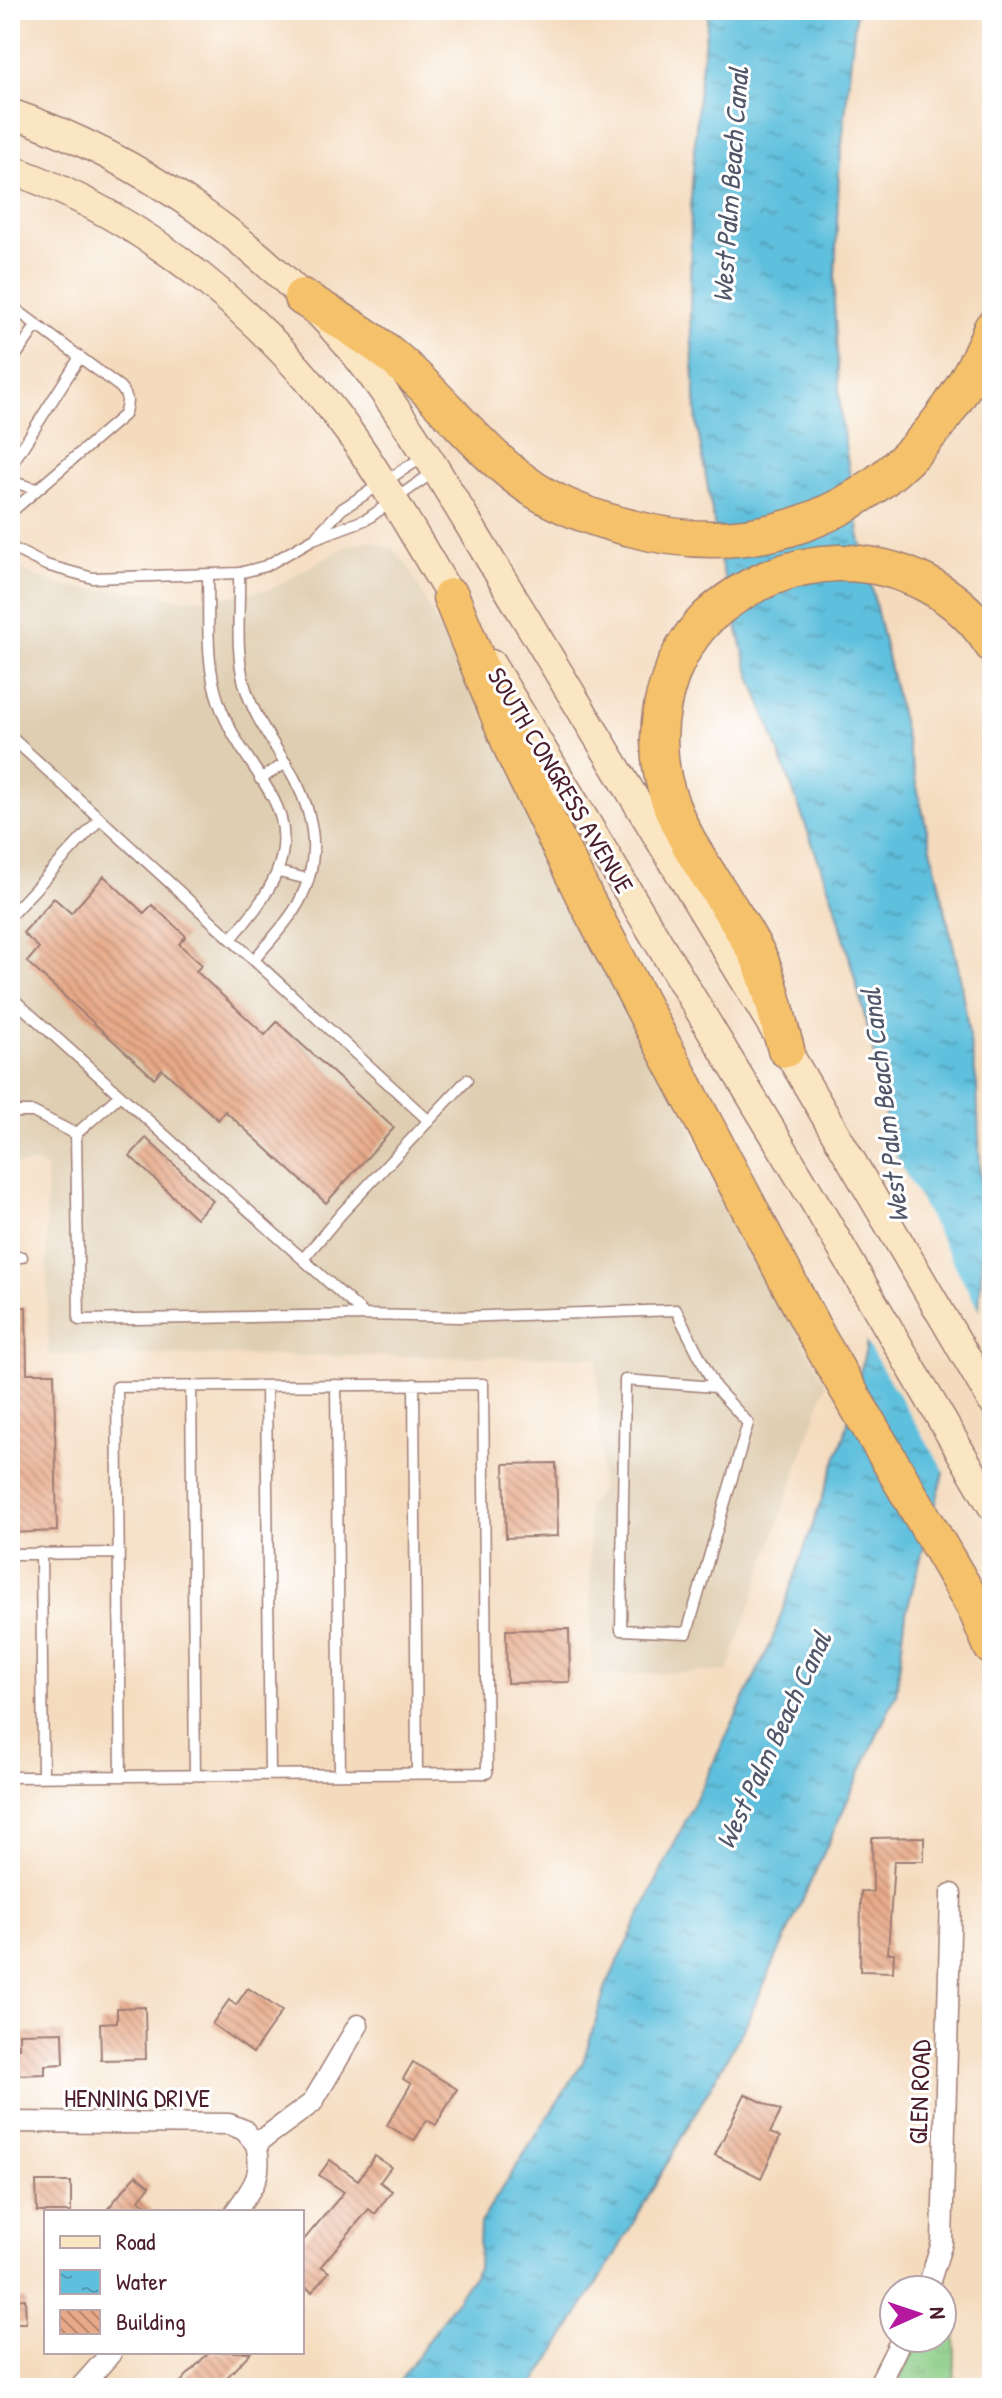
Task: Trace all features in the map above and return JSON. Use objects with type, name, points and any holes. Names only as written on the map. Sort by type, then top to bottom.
[{"type":"highway","points":[[302,297],[393,357],[491,454],[535,489],[557,502],[610,523],[682,538],[717,541],[746,538],[800,524],[848,504],[880,480],[925,439],[954,403],[970,379],[992,328]]},
{"type":"highway","points":[[786,1049],[759,959],[680,826],[663,786],[659,731],[665,693],[679,657],[703,623],[760,582],[809,566],[846,563],[910,575],[945,594],[975,621],[992,644]]},
{"type":"highway","points":[[451,597],[515,755],[573,874],[831,1361],[976,1609],[992,1647]]},
{"type":"main road","name":"SOUTH CONGRESS AVENUE","points":[[10,113],[92,147],[217,224],[302,297],[368,370],[432,462],[786,1049],[992,1401]]},
{"type":"main road","name":"SOUTH CONGRESS AVENUE","points":[[10,169],[53,186],[117,220],[206,282],[261,329],[303,373],[347,430],[388,491],[814,1201],[992,1506]]},
{"type":"street","name":"GLEN ROAD","points":[[932,2274],[942,2243],[951,1894]]},
{"type":"street","points":[[236,2210],[256,2184],[260,2162],[256,2144],[312,2103],[358,2025]]},
{"type":"street","name":"HENNING DRIVE","points":[[10,2122],[229,2124],[244,2130],[256,2144]]},
{"type":"street","points":[[80,2388],[110,2354]]},
{"type":"street","points":[[877,2388],[894,2354]]},
{"type":"lane","points":[[10,305],[127,394],[128,403],[124,415],[10,513]]},
{"type":"lane","points":[[10,364],[37,325]]},
{"type":"lane","points":[[10,467],[80,357]]},
{"type":"lane","points":[[313,539],[342,509],[388,491],[432,462]]},
{"type":"lane","points":[[10,547],[46,565],[93,578],[239,573],[282,559],[313,539],[367,519],[388,491],[432,462]]},
{"type":"lane","points":[[10,481],[36,489]]},
{"type":"lane","points":[[239,573],[243,681],[252,707],[309,808],[313,832],[308,879],[299,902],[254,960]]},
{"type":"lane","points":[[208,576],[211,677],[231,732],[274,800],[282,825],[283,846],[278,872],[263,901],[231,939]]},
{"type":"lane","points":[[10,736],[429,1121]]},
{"type":"lane","points":[[260,779],[286,763]]},
{"type":"lane","points":[[10,916],[100,819]]},
{"type":"lane","points":[[278,872],[308,879]]},
{"type":"lane","points":[[10,996],[365,1315]]},
{"type":"lane","points":[[303,1259],[467,1080]]},
{"type":"lane","points":[[120,1095],[76,1134],[79,1320],[365,1315],[459,1317],[676,1310],[715,1387],[748,1423],[687,1633],[621,1630],[625,1380],[715,1387]]},
{"type":"lane","points":[[10,1112],[33,1112],[76,1134]]},
{"type":"lane","points":[[10,1257],[22,1257]]},
{"type":"lane","points":[[414,1384],[417,1773]]},
{"type":"lane","points":[[10,1777],[487,1773],[483,1384],[117,1387],[121,1776]]},
{"type":"lane","points":[[336,1385],[340,1774]]},
{"type":"lane","points":[[266,1386],[270,1775]]},
{"type":"lane","points":[[191,1387],[195,1775]]},
{"type":"lane","points":[[41,1553],[43,1777]]},
{"type":"lane","points":[[10,1554],[119,1553]]},
{"type":"shaded area","points":[[370,540],[393,549],[409,568],[689,1123],[709,1174],[826,1384],[728,1671],[593,1676],[588,1507],[601,1489],[597,1357],[48,1355],[46,1168],[34,1164],[10,1165],[10,564],[40,579],[71,588],[216,599],[273,588],[347,546]]},
{"type":"green space","points":[[912,2354],[955,2354],[954,2388],[895,2388]]},
{"type":"water","name":"West Palm Beach Canal","points":[[709,10],[856,10],[839,173],[834,302],[841,420],[859,533],[958,966],[977,1085],[983,1242],[979,1310],[963,1402],[906,1613],[896,1694],[746,2024],[612,2260],[532,2388],[395,2388],[478,2268],[480,2223],[583,2062],[606,1986],[771,1643],[845,1434],[866,1348],[887,1176],[884,1089],[837,911],[747,665],[721,564],[697,425],[690,316],[691,200],[699,85]]},
{"type":"pier","points":[[881,1128],[982,1316],[967,1403],[947,1475],[863,1337],[883,1176]]},
{"type":"building","points":[[104,876],[144,913],[152,905],[186,936],[179,944],[202,965],[196,971],[265,1035],[277,1022],[394,1128],[326,1203],[225,1111],[218,1120],[162,1069],[154,1078],[27,962],[39,948],[23,933],[54,898],[71,913]]},
{"type":"building","points":[[146,1138],[213,1201],[196,1218],[130,1156]]},
{"type":"building","points":[[26,1307],[27,1373],[54,1373],[57,1531],[10,1533],[10,1308]]},
{"type":"building","points":[[556,1463],[558,1536],[506,1538],[504,1464]]},
{"type":"building","points":[[569,1629],[570,1682],[507,1683],[506,1630]]},
{"type":"building","points":[[924,1837],[924,1861],[894,1861],[888,1953],[894,1953],[893,1972],[860,1971],[861,1891],[873,1892],[872,1838]]},
{"type":"building","points":[[248,1988],[282,2011],[253,2053],[212,2024],[229,2000],[236,2005]]},
{"type":"building","points":[[145,2007],[146,2059],[101,2060],[100,2023],[117,2022],[117,2008]]},
{"type":"building","points":[[63,2032],[64,2064],[45,2065],[45,2074],[10,2075],[10,2048],[19,2048],[19,2033]]},
{"type":"building","points":[[413,2062],[457,2089],[436,2125],[427,2120],[414,2141],[387,2125],[411,2084],[403,2079]]},
{"type":"building","points":[[745,2094],[781,2111],[770,2133],[780,2137],[761,2178],[715,2155]]},
{"type":"building","points":[[375,2156],[391,2167],[380,2182],[392,2191],[375,2214],[369,2209],[321,2266],[329,2272],[312,2292],[304,2286],[304,2240],[344,2192],[319,2175],[330,2160],[358,2180]]},
{"type":"building","points":[[136,2175],[150,2186],[139,2200],[152,2210],[107,2210]]},
{"type":"building","points":[[36,2182],[71,2182],[71,2210],[37,2212]]},
{"type":"building","points":[[25,2299],[26,2323],[10,2323],[10,2300]]},
{"type":"building","points":[[207,2354],[249,2354],[217,2388],[175,2388]]}]
